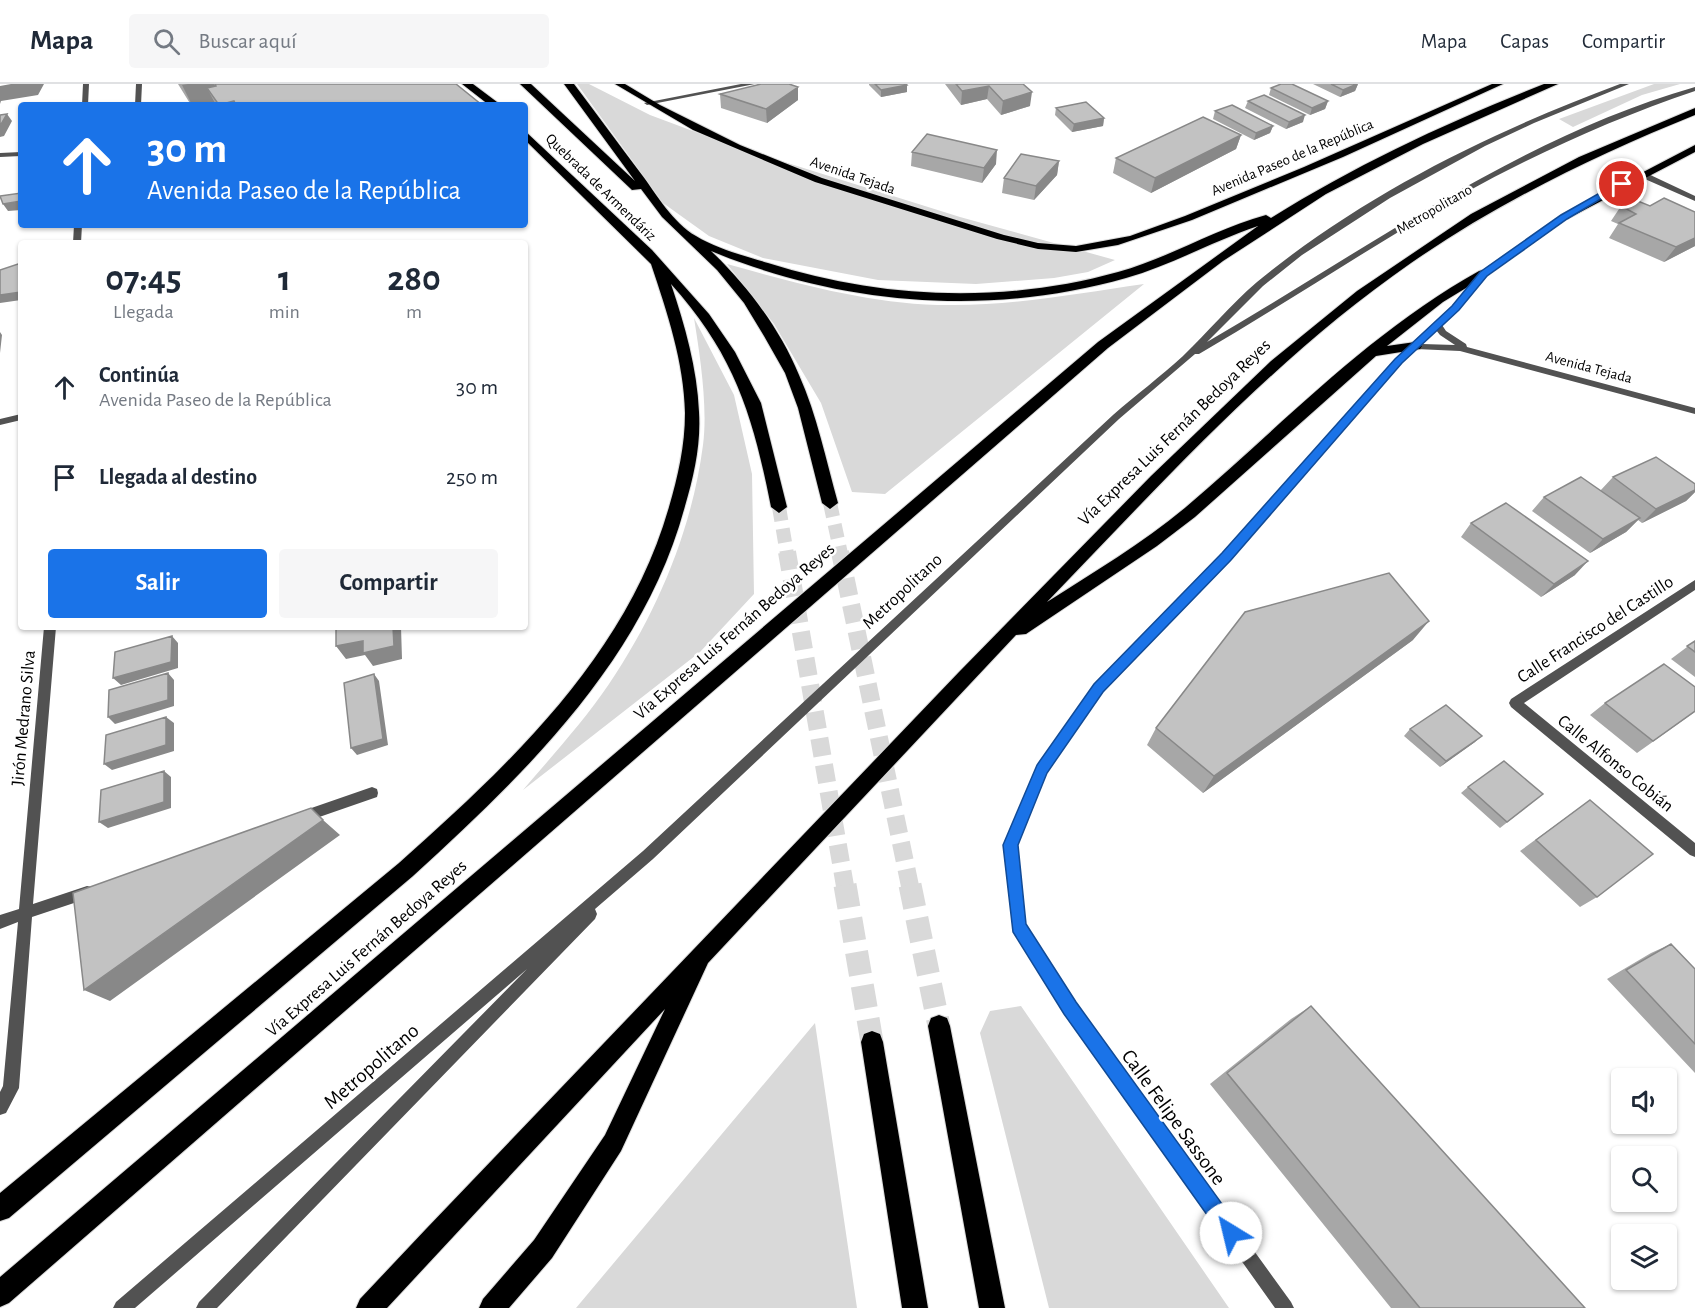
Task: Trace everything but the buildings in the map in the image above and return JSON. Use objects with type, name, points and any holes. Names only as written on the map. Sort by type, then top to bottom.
[{"type":"highway","points":[[467,84],[492,102]]},
{"type":"highway","points":[[478,84],[493,102]]},
{"type":"highway","name":"Quebrada de Armendáriz","points":[[525,84],[666,215]]},
{"type":"highway","points":[[542,84],[551,108]]},
{"type":"highway","points":[[569,84],[666,215],[721,267],[749,301],[792,373],[805,408],[830,503]]},
{"type":"highway","name":"Vía Expresa Luis Fernán Bedoya Reyes","points":[[0,1294],[1102,345],[1194,276],[1291,211],[1416,143],[1553,84]]},
{"type":"highway","name":"Vía Expresa Luis Fernán Bedoya Reyes","points":[[369,1308],[991,648],[1162,471],[1231,405],[1285,357],[1372,286],[1452,231],[1528,187],[1610,147],[1695,111]]},
{"type":"highway","name":"Quebrada de Armendáriz","points":[[528,137],[657,262],[692,301],[725,344],[748,389],[764,436],[779,507]]},
{"type":"highway","points":[[690,238],[757,265],[849,287],[915,296],[983,297],[1044,292],[1098,282],[1148,267],[1245,226],[1291,211]]},
{"type":"highway","points":[[0,1209],[441,840],[547,735],[620,636],[656,569],[676,514],[688,470],[693,428],[693,395],[688,364],[657,262]]},
{"type":"highway","points":[[991,648],[1151,542],[1189,513],[1371,352],[1438,299],[1483,274]]},
{"type":"highway","points":[[1371,352],[1415,346]]},
{"type":"highway","points":[[492,1308],[543,1249],[613,1143],[706,948]]},
{"type":"highway","points":[[939,1026],[992,1308]]},
{"type":"highway","points":[[872,1042],[915,1308]]},
{"type":"main road","name":"Avenida Tejada","points":[[619,84],[647,103],[769,163],[882,202],[1028,243],[1066,249],[1093,247]]},
{"type":"main road","name":"Avenida Paseo de la República","points":[[1093,247],[1160,230],[1499,84]]},
{"type":"main road","points":[[1483,274],[1564,217],[1641,174],[1695,148]]},
{"type":"street","points":[[85,102],[86,84]]},
{"type":"street","points":[[138,102],[139,84]]},
{"type":"street","points":[[647,103],[752,84]]},
{"type":"street","name":"Metropolitano","points":[[122,1308],[648,855],[1116,417],[1186,357],[1259,285],[1366,211],[1478,148],[1537,120],[1626,84]]},
{"type":"street","name":"Metropolitano","points":[[1186,357],[1417,218],[1499,172],[1605,123],[1695,89]]},
{"type":"street","points":[[0,155],[18,154]]},
{"type":"street","points":[[1641,174],[1695,199]]},
{"type":"street","points":[[1415,346],[1438,326],[1483,274]]},
{"type":"street","name":"Avenida Tejada","points":[[1438,326],[1452,340],[1474,352]]},
{"type":"street","name":"Avenida Tejada","points":[[1415,346],[1444,346],[1474,352],[1695,411]]},
{"type":"street","name":"Calle Felipe Sassone","points":[[1285,1308],[1070,1008],[1018,926],[1010,845],[1042,769],[1098,688],[1226,556],[1398,361],[1415,346]]},
{"type":"street","points":[[0,422],[18,418]]},
{"type":"street","name":"Calle Francisco del Castillo","points":[[1515,703],[1695,584]]},
{"type":"street","name":"Jirón Medrano Silva","points":[[4,1103],[12,1088],[50,630]]},
{"type":"street","name":"Calle Alfonso Cobián","points":[[1515,703],[1695,851]]},
{"type":"street","points":[[283,824],[372,793]]},
{"type":"street","name":"Metropolitano","points":[[205,1308],[648,855]]},
{"type":"street","points":[[0,922],[105,885]]},
{"type":"shaded area","points":[[577,84],[589,84],[650,115],[733,146],[960,217],[1115,260],[1088,272],[1054,278],[976,284],[878,280],[763,258],[709,236],[663,203]]},
{"type":"shaded area","points":[[1654,84],[1680,84],[1642,95],[1573,127],[1559,119]]},
{"type":"shaded area","points":[[727,264],[868,298],[925,304],[1002,303],[1144,284],[885,494],[852,492],[821,403],[774,324]]},
{"type":"shaded area","points":[[694,318],[734,395],[752,474],[754,594],[700,652],[523,790],[568,738],[609,684],[642,629],[670,570],[690,508],[703,445],[705,414],[703,381]]},
{"type":"shaded area","points":[[1021,1006],[1229,1308],[1049,1308],[980,1033],[990,1011]]},
{"type":"shaded area","points":[[815,1023],[857,1308],[576,1308]]},
{"type":"tunnel","points":[[830,503],[841,554]]},
{"type":"tunnel","points":[[779,507],[787,554]]},
{"type":"tunnel","points":[[787,552],[845,886]]},
{"type":"tunnel","points":[[840,552],[910,886]]},
{"type":"tunnel","points":[[845,885],[872,1042]]},
{"type":"tunnel","points":[[910,885],[939,1026]]},
{"type":"route","points":[[1231,1233],[1070,1008],[1018,926],[1010,845],[1042,769],[1098,688],[1226,556],[1398,361],[1438,326],[1483,274],[1564,217],[1622,184]]}]
